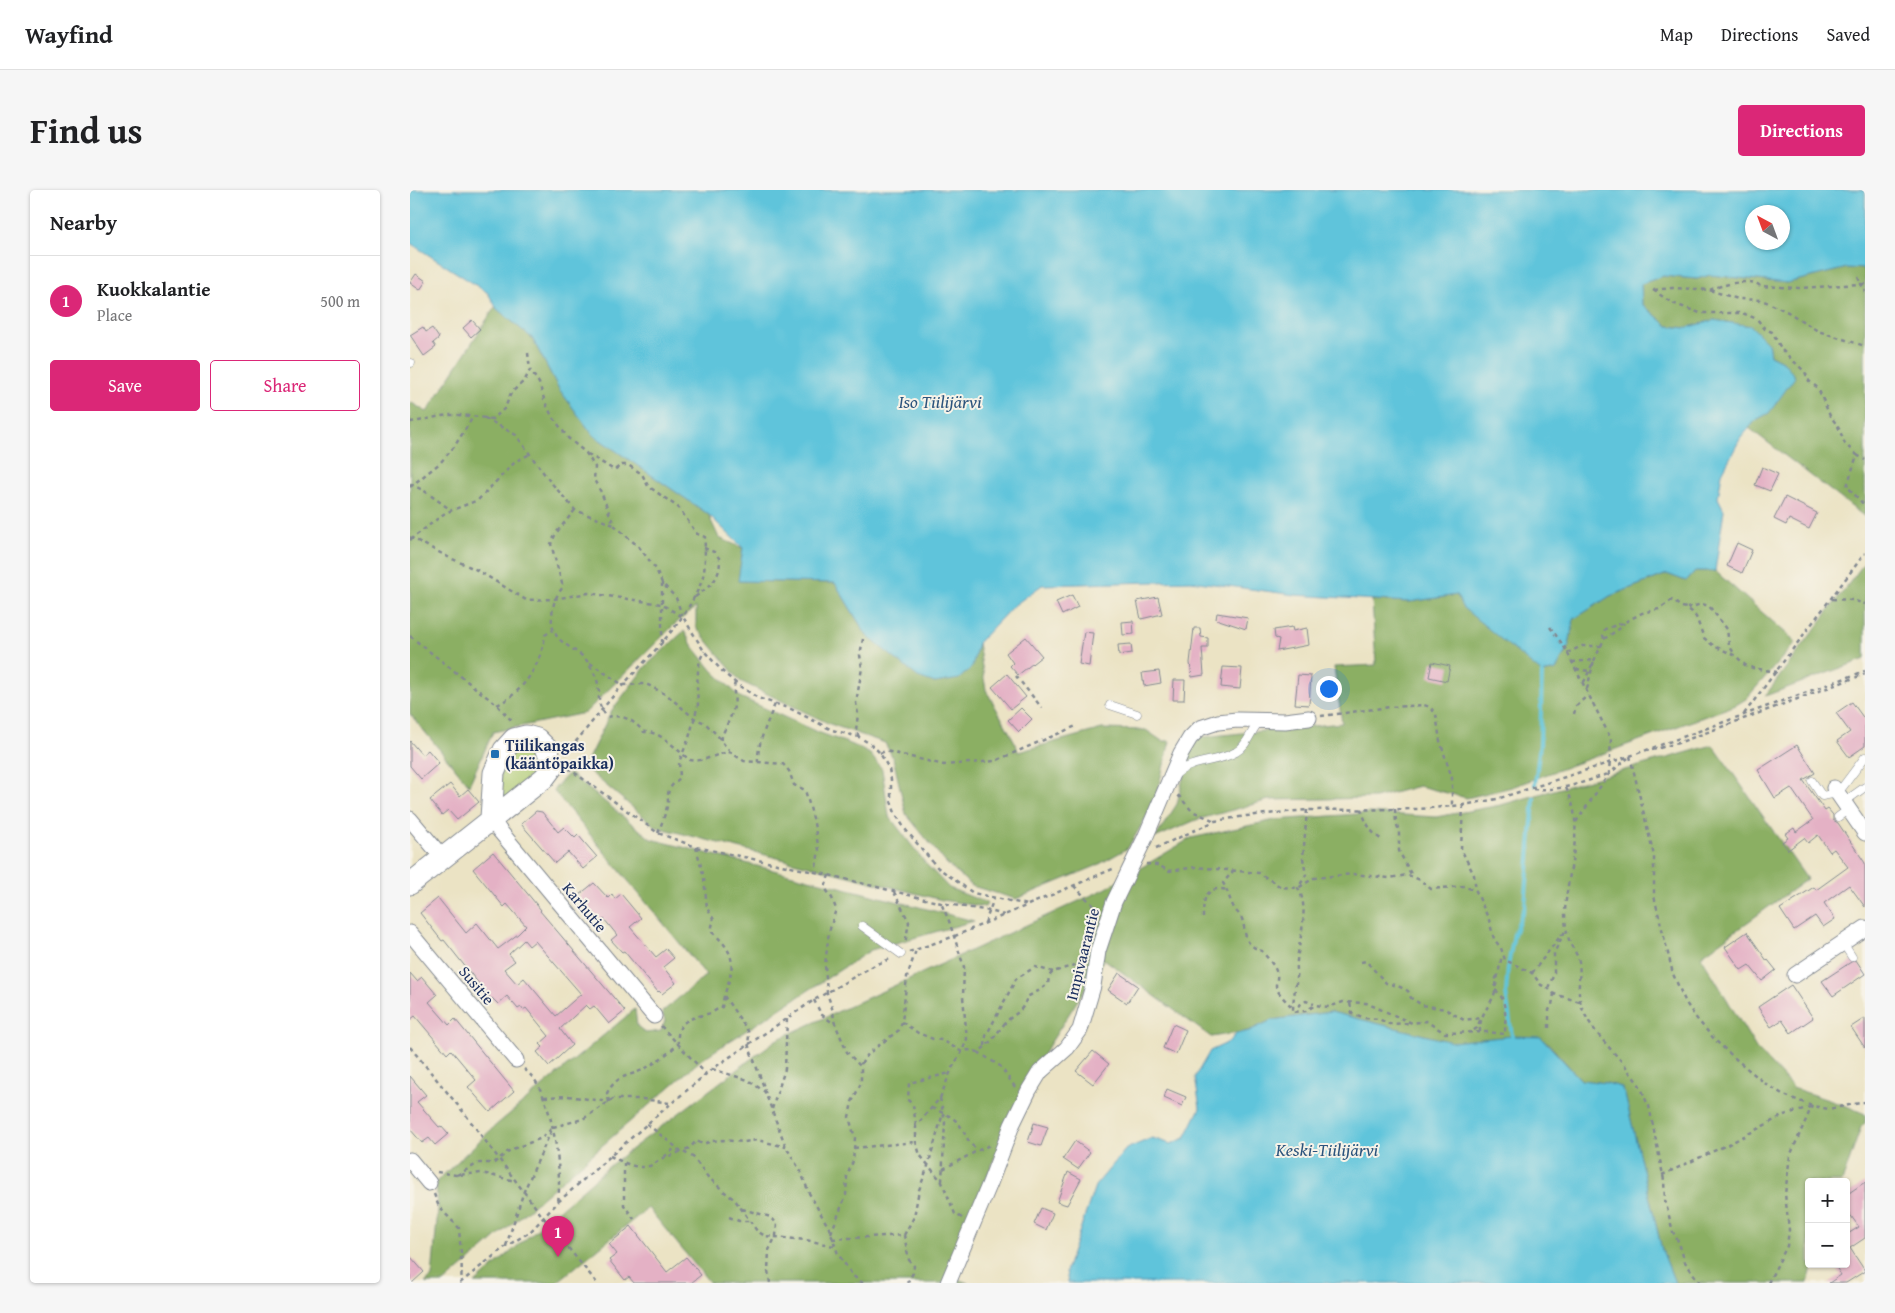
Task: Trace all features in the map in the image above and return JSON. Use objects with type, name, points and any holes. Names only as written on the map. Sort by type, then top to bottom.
[{"type":"street","name":"Impivaarantie","points":[[948,1283],[1022,1105],[1040,1072],[1068,1048],[1080,1030],[1093,986],[1098,951],[1114,902],[1190,738],[1200,728],[1218,722],[1237,720],[1285,721],[1309,718]]},
{"type":"street","points":[[410,884],[544,778],[556,763],[537,739],[526,736],[514,739],[504,750],[494,773],[492,818]]},
{"type":"street","points":[[1841,802],[1865,833]]},
{"type":"street","name":"Karhutie","points":[[492,818],[499,830],[654,1016]]},
{"type":"street","points":[[410,819],[442,858]]},
{"type":"street","points":[[1795,975],[1865,928]]},
{"type":"street","name":"Susitie","points":[[410,933],[516,1060]]},
{"type":"street","points":[[410,1160],[429,1183]]},
{"type":"lane","points":[[1110,705],[1137,714]]},
{"type":"lane","points":[[1169,782],[1182,768],[1191,764],[1220,758],[1237,752],[1247,742],[1260,721]]},
{"type":"lane","points":[[1841,802],[1865,757]]},
{"type":"lane","points":[[1812,781],[1822,796],[1841,802],[1865,787]]},
{"type":"lane","points":[[862,926],[901,954]]},
{"type":"lane","points":[[1843,943],[1852,957]]},
{"type":"path","points":[[1858,277],[1863,284],[1865,292]]},
{"type":"path","points":[[1709,290],[1720,286],[1751,281],[1760,286],[1799,288],[1863,284]]},
{"type":"path","points":[[1865,346],[1818,331],[1788,312],[1762,300],[1738,299],[1709,290],[1672,288],[1654,290],[1672,302],[1700,313],[1742,313],[1757,319],[1766,329],[1772,332],[1782,350],[1805,372],[1809,381],[1818,388],[1830,416],[1838,426],[1845,444],[1865,460]]},
{"type":"path","points":[[410,422],[464,414],[493,419],[505,408],[511,393],[526,380],[530,370],[528,353]]},
{"type":"path","points":[[530,370],[539,382],[545,402],[552,416],[568,438],[586,454],[614,470],[622,465],[628,466],[642,474],[648,486],[679,508],[697,534],[705,537],[702,581],[683,617],[662,644],[622,685],[556,763],[581,778],[658,833],[696,847],[829,875],[941,903],[990,910],[1004,915]]},
{"type":"path","points":[[411,485],[440,463],[454,447],[473,417]]},
{"type":"path","points":[[484,418],[516,435],[548,479],[575,510],[614,525],[639,547],[656,569],[662,583],[676,598],[683,617],[704,651],[735,683],[758,698],[792,709],[832,730],[859,738],[872,745],[880,753],[889,769],[891,801],[894,813],[937,867],[973,893],[1028,905]]},
{"type":"path","points":[[530,454],[516,461],[478,500],[445,513],[411,538],[477,570],[526,600],[554,599],[588,593],[661,604],[683,617]]},
{"type":"path","points":[[586,454],[595,467],[594,480],[601,492],[614,525]]},
{"type":"path","points":[[1857,455],[1847,486],[1865,506]]},
{"type":"path","points":[[628,466],[629,461]]},
{"type":"path","points":[[411,485],[423,490],[451,510]]},
{"type":"path","points":[[575,510],[556,533],[551,544],[562,587],[554,599],[553,630],[559,639],[589,663],[622,685],[646,684],[667,695],[694,718],[705,723],[730,752],[744,761],[784,764],[792,777],[794,785],[806,790],[819,850],[815,873]]},
{"type":"path","points":[[693,598],[715,581],[720,570],[720,559],[714,552],[704,548]]},
{"type":"path","points":[[1743,715],[1778,672],[1865,553]]},
{"type":"path","points":[[662,583],[662,644]]},
{"type":"path","points":[[1832,599],[1852,600],[1865,604]]},
{"type":"path","points":[[1583,684],[1604,639],[1605,629],[1642,613],[1659,609],[1672,600],[1681,607],[1687,608],[1702,604],[1709,606],[1727,629],[1729,645],[1745,665],[1778,672]]},
{"type":"path","points":[[1687,608],[1696,617],[1704,638],[1714,646],[1736,656]]},
{"type":"path","points":[[1604,639],[1619,629],[1624,622]]},
{"type":"path","points":[[1550,627],[1576,669],[1611,739],[1609,774]]},
{"type":"path","points":[[497,705],[508,700],[539,662],[545,635],[553,630]]},
{"type":"path","points":[[410,636],[497,705],[526,736]]},
{"type":"path","points":[[859,738],[856,730],[858,714],[856,703],[862,668],[860,655],[863,639]]},
{"type":"path","points":[[1567,653],[1582,646],[1601,646]]},
{"type":"path","points":[[658,833],[668,802],[667,794],[680,778],[679,762],[699,701],[697,687],[698,671],[704,651]]},
{"type":"path","points":[[1572,662],[1594,660]]},
{"type":"path","points":[[1586,691],[1594,660]]},
{"type":"path","points":[[589,663],[598,683],[598,700],[601,710],[607,717],[623,716],[637,724],[644,732],[661,736],[682,755],[693,761],[730,752]]},
{"type":"path","points":[[1576,669],[1589,671]]},
{"type":"path","points":[[994,898],[984,924],[1135,859],[1215,821],[1307,810],[1420,809],[1463,805],[1497,799],[1610,763],[1865,672]]},
{"type":"path","points":[[1576,822],[1609,774],[1630,756],[1678,743],[1865,672]]},
{"type":"path","points":[[1016,676],[1042,708]]},
{"type":"path","points":[[721,740],[724,726],[734,707],[735,696],[733,688],[735,683]]},
{"type":"path","points":[[1574,714],[1576,706],[1588,695]]},
{"type":"path","points":[[758,762],[761,740],[775,704]]},
{"type":"path","points":[[1309,718],[1390,707],[1424,705],[1430,707],[1436,714],[1440,741],[1452,778],[1452,806]]},
{"type":"path","points":[[880,753],[886,751],[944,765],[995,761],[1076,726]]},
{"type":"path","points":[[1630,756],[1654,856],[1654,896],[1673,974],[1686,1003],[1715,1040],[1766,1084],[1784,1095],[1812,1106],[1829,1109],[1865,1102]]},
{"type":"path","points":[[1530,789],[1552,790],[1566,788],[1609,774]]},
{"type":"path","points":[[1169,782],[1192,811],[1215,821]]},
{"type":"path","points":[[1566,788],[1570,795],[1576,822],[1574,861],[1566,900],[1566,929],[1579,962],[1578,987],[1580,1002],[1587,1018],[1639,1085],[1651,1110],[1665,1200],[1673,1232],[1685,1262],[1700,1283]]},
{"type":"path","points":[[1463,805],[1461,849],[1474,875],[1476,892],[1489,920],[1494,939],[1501,948],[1505,960],[1532,973],[1541,985],[1548,988],[1554,994],[1580,1002]]},
{"type":"path","points":[[1361,809],[1375,836],[1381,839]]},
{"type":"path","points":[[1395,809],[1399,831],[1399,851],[1412,876]]},
{"type":"path","points":[[1298,888],[1306,875],[1303,858],[1307,810]]},
{"type":"path","points":[[678,1044],[677,1033],[685,1021],[709,1014],[722,1007],[724,996],[730,983],[733,962],[730,953],[720,939],[712,932],[714,920],[707,908],[704,878],[696,847]]},
{"type":"path","points":[[1164,867],[1169,871],[1196,867],[1259,873],[1281,887],[1298,888],[1314,878],[1343,875],[1389,878],[1408,875],[1420,880],[1431,889],[1464,886],[1476,892]]},
{"type":"path","points":[[1234,870],[1223,883],[1228,890],[1233,907],[1242,918],[1244,936],[1247,941],[1256,949],[1262,951],[1271,963],[1278,977],[1276,987],[1278,992],[1293,1008],[1293,1012],[1306,1011],[1315,1004]]},
{"type":"path","points":[[829,875],[825,888],[832,898],[836,909],[829,932],[824,965],[827,993],[836,1024],[848,1052],[862,1068]]},
{"type":"path","points":[[1074,886],[1093,905],[1105,927]]},
{"type":"path","points":[[1202,918],[1203,901],[1209,893],[1219,888],[1228,890]]},
{"type":"path","points":[[1293,1008],[1298,975],[1296,965],[1300,950],[1304,904],[1303,896],[1298,888]]},
{"type":"path","points":[[894,892],[909,922],[905,944],[910,951]]},
{"type":"path","points":[[916,1126],[940,1098],[967,1039],[963,997],[964,967],[955,936],[941,903]]},
{"type":"path","points":[[1532,973],[1566,929]]},
{"type":"path","points":[[1548,988],[1554,974],[1554,954],[1566,929]]},
{"type":"path","points":[[831,1233],[846,1195],[847,1176],[853,1161],[856,1138],[849,1117],[852,1102],[861,1083],[861,1064],[870,1054],[900,1030],[907,977],[916,950]]},
{"type":"path","points":[[978,1052],[995,1039],[1006,1022],[1018,1014],[1028,997],[1048,984],[1049,976],[1053,972],[1075,965],[1084,956],[1098,951]]},
{"type":"path","points":[[1470,1033],[1477,1028],[1480,1018],[1495,990],[1494,982],[1502,954]]},
{"type":"path","points":[[1361,962],[1366,962],[1386,983],[1408,991],[1411,998],[1422,1005],[1445,1009],[1464,1020],[1480,1018]]},
{"type":"path","points":[[985,1048],[986,1036],[1016,979],[1036,967],[1053,972]]},
{"type":"path","points":[[1350,1003],[1352,1013],[1365,1018],[1379,1019],[1389,1024],[1426,1021],[1445,1033],[1480,1032],[1505,1034],[1504,1001],[1500,993],[1495,990]]},
{"type":"path","points":[[460,1283],[505,1247],[530,1232],[558,1202],[712,1069],[827,993]]},
{"type":"path","points":[[1549,1028],[1549,1010],[1554,994]]},
{"type":"path","points":[[724,996],[748,1031],[748,1044],[786,1147],[801,1172],[809,1193],[831,1233],[834,1246],[846,1268],[863,1283]]},
{"type":"path","points":[[814,1000],[821,1014],[830,1022],[836,1024]]},
{"type":"path","points":[[1298,1006],[1306,1001],[1329,1007],[1343,1002],[1366,1003],[1412,1023]]},
{"type":"path","points":[[1293,1003],[1301,1010]]},
{"type":"path","points":[[654,1016],[706,1074]]},
{"type":"path","points":[[772,1109],[785,1069],[787,1018]]},
{"type":"path","points":[[1480,1018],[1480,1032]]},
{"type":"path","points":[[902,1022],[918,1033],[933,1039],[942,1040],[962,1052],[968,1050],[978,1052],[1000,1066],[1015,1086],[1022,1105]]},
{"type":"path","points":[[609,1102],[607,1093],[618,1079],[626,1074],[646,1068],[678,1044]]},
{"type":"path","points":[[410,1047],[597,1283]]},
{"type":"path","points":[[516,1060],[532,1076],[544,1097],[553,1127],[560,1187],[558,1202]]},
{"type":"path","points":[[712,1069],[748,1080],[765,1092]]},
{"type":"path","points":[[950,1073],[909,1083],[908,1100],[913,1105],[916,1142],[920,1154],[942,1182],[955,1214],[973,1224]]},
{"type":"path","points":[[544,1097],[568,1096],[609,1102]]},
{"type":"path","points":[[456,1175],[480,1163],[494,1163],[510,1150],[542,1138],[553,1127],[583,1119],[613,1099],[643,1098],[670,1104]]},
{"type":"path","points":[[940,1098],[945,1122],[942,1182]]},
{"type":"path","points":[[1662,1175],[1729,1144],[1784,1115],[1812,1106]]},
{"type":"path","points":[[1768,1283],[1787,1246],[1789,1230],[1785,1194],[1790,1156],[1812,1106]]},
{"type":"path","points":[[932,1108],[954,1118],[959,1124],[966,1140],[978,1150]]},
{"type":"path","points":[[906,1283],[913,1273],[914,1266],[910,1260],[904,1235],[914,1217],[919,1190],[943,1113]]},
{"type":"path","points":[[647,1124],[681,1151]]},
{"type":"path","points":[[505,1247],[524,1191],[553,1127]]},
{"type":"path","points":[[663,1158],[673,1156],[690,1148],[696,1141],[703,1144],[723,1140],[744,1142],[757,1140],[786,1147]]},
{"type":"path","points":[[943,1169],[978,1150],[1006,1141]]},
{"type":"path","points":[[854,1148],[916,1142]]},
{"type":"path","points":[[610,1156],[624,1163],[643,1168],[653,1165],[674,1149],[681,1151],[693,1157],[707,1176],[735,1200],[757,1231],[765,1236],[776,1236],[834,1246]]},
{"type":"path","points":[[624,1163],[624,1205],[634,1219]]},
{"type":"path","points":[[460,1283],[463,1266],[459,1228],[439,1207],[429,1183],[438,1171],[456,1175],[482,1173],[515,1181]]},
{"type":"path","points":[[741,1208],[771,1217],[778,1224],[776,1236],[769,1250],[768,1271],[770,1283]]},
{"type":"path","points":[[729,1217],[739,1221],[750,1221]]},
{"type":"path","points":[[832,1239],[904,1235]]},
{"type":"green space","points":[[1847,268],[1865,269],[1865,517],[1749,428],[1756,420],[1769,413],[1784,362],[1770,355],[1768,343],[1750,326],[1714,320],[1686,328],[1668,326],[1642,304],[1641,284],[1663,276],[1697,279],[1710,275],[1787,283]]},
{"type":"green space","points":[[495,307],[532,338],[559,389],[593,435],[708,514],[719,538],[743,548],[739,581],[835,583],[867,636],[934,683],[954,679],[965,673],[969,669],[978,643],[986,690],[1016,744],[1018,752],[1102,729],[1146,730],[1162,741],[1170,741],[1154,804],[1128,848],[1096,866],[1016,899],[972,886],[946,863],[906,814],[893,758],[885,743],[830,724],[740,681],[696,627],[696,607],[674,625],[585,713],[493,732],[469,785],[410,714],[410,402],[427,412]]},
{"type":"green space","points":[[1865,562],[1865,659],[1765,696]]},
{"type":"green space","points":[[1695,571],[1715,571],[1796,642],[1746,699],[1736,705],[1512,787],[1467,798],[1419,786],[1375,798],[1269,800],[1196,820],[1155,838],[1177,804],[1192,738],[1342,723],[1334,667],[1376,665],[1372,600],[1409,602],[1457,595],[1543,673],[1556,670],[1569,645],[1574,619],[1610,596],[1667,574],[1686,581]]},
{"type":"green space","points":[[684,631],[692,645],[712,670],[740,697],[870,754],[882,769],[889,816],[926,864],[949,888],[987,903],[985,907],[942,900],[656,827],[584,767],[612,710],[646,666]]},
{"type":"green space","points":[[527,742],[544,756],[540,767],[498,806],[501,763]]},
{"type":"green space","points":[[1713,745],[1807,879],[1701,956],[1756,1048],[1793,1088],[1865,1114],[1865,1123],[1861,1127],[1843,1178],[1805,1178],[1805,1268],[1812,1268],[1808,1283],[1675,1283],[1662,1250],[1625,1095],[1621,1087],[1581,1080],[1547,1042],[1515,1036],[1452,1042],[1331,1012],[1272,1020],[1249,1031],[1211,1037],[1104,959],[1025,1083],[947,1275],[968,1283],[710,1283],[648,1208],[556,1283],[475,1283],[613,1163],[776,1040],[1105,889],[1191,838],[1275,820],[1371,813],[1436,817],[1501,805]]},
{"type":"green space","points":[[569,773],[651,839],[974,921],[871,950],[702,1059],[444,1283],[425,1283],[432,1277],[438,1209],[436,1182],[495,1126],[635,1009],[637,1026],[646,1033],[661,1031],[665,1021],[662,1012],[706,975],[553,790]]},
{"type":"water","name":"Iso Tiilijärvi","points":[[410,190],[1865,190],[1865,269],[1847,268],[1787,283],[1710,275],[1697,279],[1663,276],[1641,284],[1642,304],[1668,326],[1686,328],[1714,320],[1751,326],[1768,343],[1770,355],[1784,362],[1795,377],[1769,413],[1756,420],[1740,439],[1722,473],[1718,498],[1724,510],[1715,571],[1695,571],[1686,581],[1667,574],[1610,596],[1574,619],[1569,645],[1556,670],[1542,673],[1462,607],[1457,595],[1409,602],[1295,595],[1191,581],[1042,585],[1012,607],[978,643],[972,667],[959,679],[935,683],[918,677],[867,636],[835,583],[738,581],[743,548],[708,514],[593,435],[559,389],[532,338],[497,309],[488,293],[410,243]]},
{"type":"water","name":"Keski-Tiilijärvi","points":[[1331,1012],[1452,1042],[1512,1036],[1541,1037],[1581,1080],[1621,1087],[1625,1095],[1662,1250],[1675,1283],[1068,1283],[1066,1271],[1095,1186],[1126,1149],[1152,1138],[1171,1144],[1185,1138],[1200,1108],[1195,1077],[1210,1051],[1229,1042],[1236,1034],[1249,1031],[1272,1020]]},
{"type":"building","points":[[416,274],[426,281],[420,290],[410,283]]},
{"type":"building","points":[[472,320],[480,329],[471,337],[463,328]]},
{"type":"building","points":[[423,327],[426,332],[432,328],[439,338],[433,343],[436,347],[424,356],[410,335]]},
{"type":"building","points":[[1762,467],[1778,474],[1770,491],[1755,485]]},
{"type":"building","points":[[1785,497],[1817,513],[1809,529],[1789,519],[1786,525],[1774,519]]},
{"type":"building","points":[[1737,543],[1752,550],[1742,573],[1727,566]]},
{"type":"building","points":[[1072,595],[1078,607],[1062,615],[1056,602]]},
{"type":"building","points":[[1158,597],[1162,614],[1141,619],[1137,601]]},
{"type":"building","points":[[1217,613],[1248,618],[1246,629],[1216,619]]},
{"type":"building","points":[[1133,621],[1134,634],[1123,635],[1122,622]]},
{"type":"building","points":[[1292,627],[1293,631],[1307,628],[1309,645],[1277,651],[1279,639],[1275,638],[1274,630]]},
{"type":"building","points":[[1194,628],[1200,628],[1201,637],[1208,638],[1208,648],[1202,648],[1204,675],[1192,677],[1190,663]]},
{"type":"building","points":[[1084,632],[1093,633],[1089,666],[1079,664]]},
{"type":"building","points":[[1026,637],[1042,656],[1018,675],[1010,666],[1013,663],[1006,653]]},
{"type":"building","points":[[1131,644],[1132,653],[1119,655],[1118,645]]},
{"type":"building","points":[[1432,662],[1450,666],[1447,681],[1429,677]]},
{"type":"building","points":[[1223,667],[1242,668],[1240,689],[1221,687]]},
{"type":"building","points":[[1159,671],[1161,683],[1144,686],[1142,673]]},
{"type":"building","points":[[1007,674],[1026,697],[1011,709],[992,687]]},
{"type":"building","points":[[1298,675],[1311,676],[1309,705],[1295,704]]},
{"type":"building","points":[[1174,680],[1185,680],[1184,700],[1173,700]]},
{"type":"building","points":[[1852,702],[1865,720],[1865,746],[1849,757],[1837,741],[1850,732],[1836,713]]},
{"type":"building","points":[[1021,708],[1032,719],[1019,732],[1008,720]]},
{"type":"building","points":[[410,741],[422,755],[428,750],[439,763],[421,779],[410,766]]},
{"type":"building","points":[[1797,745],[1815,773],[1803,780],[1825,811],[1828,809],[1833,815],[1833,820],[1838,823],[1865,863],[1865,907],[1849,885],[1824,903],[1835,919],[1823,927],[1815,916],[1794,930],[1780,909],[1814,887],[1816,890],[1848,867],[1834,849],[1830,852],[1818,835],[1808,843],[1804,838],[1788,850],[1782,842],[1788,838],[1785,834],[1794,828],[1796,832],[1813,820],[1791,788],[1775,798],[1758,770]]},
{"type":"building","points":[[450,784],[460,796],[468,789],[479,802],[457,820],[448,810],[442,815],[430,800]]},
{"type":"building","points":[[536,811],[542,812],[558,832],[564,827],[575,838],[578,835],[597,857],[583,869],[568,852],[555,863],[521,824]]},
{"type":"building","points":[[493,852],[540,911],[625,1011],[609,1024],[594,1006],[590,1009],[586,1005],[560,1029],[572,1045],[549,1066],[537,1052],[543,1047],[540,1044],[549,1036],[526,1008],[523,1010],[521,1007],[518,1009],[507,996],[498,1004],[491,999],[420,913],[438,898],[466,933],[477,923],[498,949],[518,934],[526,926],[507,904],[504,907],[473,869]],"holes":[[[524,940],[529,946],[535,941],[581,994],[556,1016],[524,978],[517,984],[504,969],[515,961],[509,954]]]},
{"type":"building","points":[[594,883],[608,898],[612,894],[615,899],[621,894],[641,918],[630,927],[656,957],[666,949],[674,958],[663,967],[676,983],[662,994],[658,992],[624,951],[622,952],[611,940],[617,935],[604,919],[600,923],[581,901],[579,895]]},
{"type":"building","points":[[1747,932],[1767,961],[1776,970],[1762,981],[1749,965],[1741,970],[1725,947]]},
{"type":"building","points":[[1856,960],[1865,974],[1833,996],[1822,981]]},
{"type":"building","points":[[410,973],[417,981],[422,977],[437,995],[429,1002],[449,1025],[455,1019],[514,1091],[490,1112],[468,1087],[476,1080],[451,1050],[447,1054],[415,1016],[410,1020]]},
{"type":"building","points":[[1119,973],[1138,986],[1127,1003],[1108,990]]},
{"type":"building","points":[[1791,985],[1813,1018],[1791,1033],[1782,1020],[1771,1027],[1758,1007]]},
{"type":"building","points":[[1865,1018],[1865,1048],[1851,1027]]},
{"type":"building","points":[[1173,1024],[1186,1030],[1176,1054],[1163,1048]]},
{"type":"building","points":[[1093,1051],[1109,1064],[1093,1084],[1076,1071]]},
{"type":"building","points":[[410,1076],[426,1095],[417,1102],[439,1127],[441,1126],[448,1134],[435,1145],[429,1138],[422,1143],[410,1129]]},
{"type":"building","points":[[1167,1089],[1186,1097],[1182,1106],[1164,1098]]},
{"type":"building","points":[[1034,1123],[1048,1127],[1041,1146],[1028,1142]]},
{"type":"building","points":[[1075,1141],[1090,1152],[1078,1169],[1063,1159]]},
{"type":"building","points":[[1068,1172],[1081,1179],[1067,1205],[1057,1202]]},
{"type":"building","points":[[1865,1182],[1865,1238],[1850,1248],[1850,1233],[1859,1227],[1850,1215],[1850,1192]]},
{"type":"building","points":[[1041,1208],[1053,1213],[1046,1230],[1034,1224]]},
{"type":"building","points":[[631,1226],[667,1272],[686,1257],[701,1275],[691,1283],[634,1283],[629,1277],[625,1280],[609,1260],[617,1254],[609,1244]]},
{"type":"building","points":[[1850,1248],[1865,1271],[1846,1283],[1829,1283],[1841,1275],[1837,1268],[1850,1268]]},
{"type":"building","points":[[410,1256],[424,1272],[412,1283],[410,1283]]},
{"type":"waterway","points":[[1535,785],[1540,744],[1542,673]]},
{"type":"waterway","points":[[1512,1036],[1506,993],[1508,966],[1514,934],[1525,906],[1534,798]]},
{"type":"place","name":"Tiilikangas (kääntöpaikka)","points":[[495,754]]},
{"type":"place","name":"Kuokkalantie","points":[[558,1257]]}]
